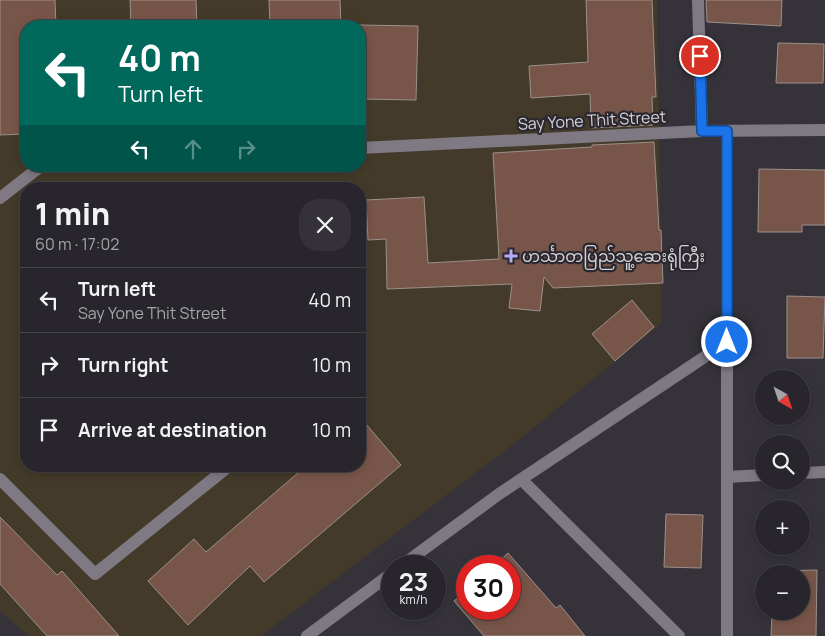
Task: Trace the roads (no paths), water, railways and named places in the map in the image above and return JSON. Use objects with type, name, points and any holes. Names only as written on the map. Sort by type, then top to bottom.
[{"type":"street","points":[[698,0],[702,131]]},
{"type":"street","name":"Say Yone Thit Street","points":[[366,148],[702,131],[825,130]]},
{"type":"street","points":[[727,131],[727,636]]},
{"type":"street","points":[[20,182],[33,172]]},
{"type":"street","points":[[0,198],[20,182]]},
{"type":"street","points":[[416,555],[521,479],[727,342]]},
{"type":"street","points":[[0,479],[95,574],[222,472]]},
{"type":"street","points":[[810,473],[825,472]]},
{"type":"street","points":[[727,477],[755,475]]},
{"type":"street","points":[[521,479],[679,636]]},
{"type":"street","points":[[307,636],[381,581]]},
{"type":"place","name":"ဟင်္သာတပြည်သူ့ဆေးရုံကြီး","points":[[511,256]]}]
